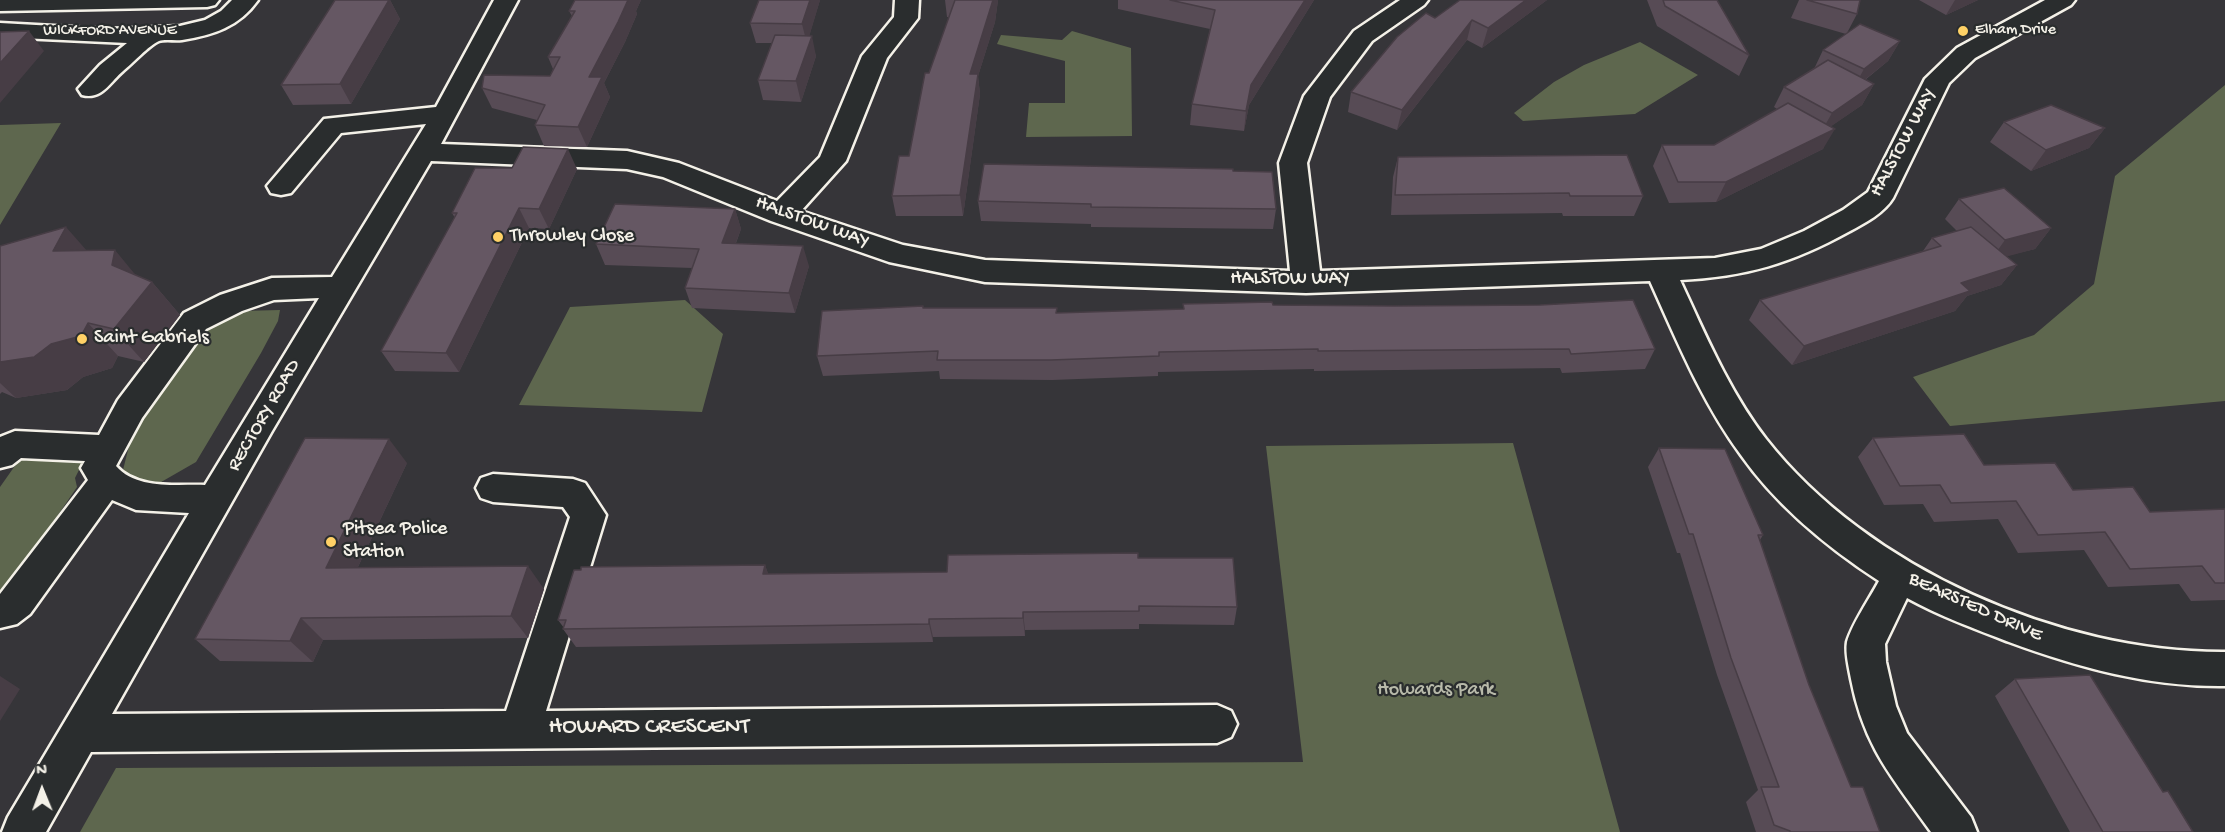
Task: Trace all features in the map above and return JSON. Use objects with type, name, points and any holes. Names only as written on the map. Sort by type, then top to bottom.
[{"type":"street","name":"WICKFORD AVENUE","points":[[0,4],[207,0]]},
{"type":"street","name":"WICKFORD AVENUE","points":[[0,30],[87,35],[151,35],[190,32],[213,26],[230,16],[246,0]]},
{"type":"street","name":"RECTORY ROAD","points":[[23,832],[341,287],[445,114],[506,0]]},
{"type":"street","points":[[781,214],[832,160],[875,56],[906,18],[907,0]]},
{"type":"street","points":[[1306,282],[1293,163],[1317,96],[1363,36],[1416,0]]},
{"type":"street","name":"HALSTOW WAY","points":[[422,152],[627,160],[669,169],[781,214],[899,255],[985,272],[1306,282],[1715,268],[1767,258],[1814,238],[1854,217],[1879,198],[1938,79],[1966,53],[2063,0]]},
{"type":"street","points":[[91,89],[116,63],[151,35]]},
{"type":"street","points":[[281,186],[333,125],[445,114]]},
{"type":"street","name":"BEARSTED DRIVE","points":[[1661,271],[1692,341],[1733,419],[1771,469],[1817,513],[1900,576],[1944,599],[2061,644],[2114,659],[2225,669]]},
{"type":"street","points":[[0,612],[4,612],[17,603],[108,464],[130,409],[195,321],[231,303],[272,289],[341,287]]},
{"type":"street","points":[[0,455],[15,444],[108,464]]},
{"type":"street","points":[[108,464],[112,485],[136,496],[216,500]]},
{"type":"street","points":[[494,488],[573,493],[588,514],[532,696],[519,729]]},
{"type":"street","points":[[1900,576],[1866,643],[1867,662],[1876,706],[1884,730],[1893,746],[1956,832]]},
{"type":"street","name":"HOWARD CRESCENT","points":[[81,733],[1217,724]]},
{"type":"green space","points":[[1072,31],[1131,48],[1132,136],[1026,137],[1029,103],[1065,103],[1065,61],[997,44],[1001,35],[1062,40]]},
{"type":"green space","points":[[1640,42],[1698,75],[1635,114],[1523,121],[1514,113],[1554,82],[1584,65]]},
{"type":"green space","points":[[2225,85],[2225,401],[1950,426],[1913,377],[2034,335],[2094,284],[2115,176]]},
{"type":"green space","points":[[61,123],[0,225],[0,125]]},
{"type":"green space","points":[[685,300],[723,334],[702,412],[519,405],[570,307]]},
{"type":"green space","points":[[280,310],[278,321],[261,353],[196,462],[149,489],[122,474],[132,434],[161,385],[200,333],[240,311]]},
{"type":"green space","name":"Howards Park","points":[[1513,443],[1620,832],[80,832],[116,768],[1303,762],[1266,446]]},
{"type":"green space","points":[[19,460],[83,462],[75,478],[77,487],[5,593],[0,593],[0,487]]},
{"type":"building","points":[[335,0],[389,0],[340,84],[281,85]]},
{"type":"building","points":[[575,0],[628,0],[589,77],[602,77],[578,127],[535,125],[545,105],[482,88],[484,75],[550,76],[560,57],[548,57],[575,11],[569,11]]},
{"type":"building","points":[[759,0],[810,0],[802,24],[750,23]]},
{"type":"building","points":[[955,0],[993,0],[970,74],[978,74],[960,195],[892,196],[899,156],[909,156],[925,73],[929,73]]},
{"type":"building","points":[[1170,0],[1305,0],[1251,85],[1246,111],[1192,104],[1215,10]]},
{"type":"building","points":[[1460,0],[1526,0],[1488,28],[1472,20],[1402,110],[1351,92],[1397,37],[1426,13],[1435,18]]},
{"type":"building","points":[[1663,0],[1717,0],[1749,55],[1665,6]]},
{"type":"building","points":[[1807,0],[1860,0],[1857,14]]},
{"type":"building","points":[[1860,24],[1900,41],[1864,69],[1823,50]]},
{"type":"building","points":[[29,31],[0,63],[0,32]]},
{"type":"building","points":[[775,35],[812,36],[796,81],[758,80]]},
{"type":"building","points":[[1828,60],[1874,84],[1832,113],[1784,87]]},
{"type":"building","points":[[1788,103],[1835,129],[1726,182],[1678,182],[1662,145],[1714,145]]},
{"type":"building","points":[[2051,105],[2105,128],[2046,150],[2004,122]]},
{"type":"building","points":[[523,147],[568,149],[539,209],[519,208],[446,353],[381,351],[457,213],[452,213],[475,168],[512,168]]},
{"type":"building","points":[[1627,155],[1643,196],[1570,196],[1569,193],[1395,195],[1398,157]]},
{"type":"building","points":[[984,164],[1233,169],[1233,171],[1272,172],[1276,209],[1091,207],[1091,204],[978,201]]},
{"type":"building","points":[[2004,188],[2051,228],[2005,240],[1959,199]]},
{"type":"building","points":[[615,204],[735,209],[722,243],[803,246],[789,293],[685,288],[699,249],[596,244]]},
{"type":"building","points":[[66,227],[53,251],[115,250],[112,265],[152,282],[114,329],[88,323],[81,336],[51,344],[34,357],[0,362],[0,246]]},
{"type":"building","points":[[1971,227],[2017,265],[1961,283],[1970,291],[1804,346],[1760,300],[1941,246],[1932,238]]},
{"type":"building","points":[[1633,300],[1655,349],[1571,354],[1569,349],[1318,351],[1318,349],[1159,352],[1159,356],[1051,360],[937,360],[938,351],[817,356],[822,311],[923,306],[923,308],[1057,308],[1056,313],[1184,309],[1183,304],[1272,302],[1273,305],[1540,305]]},
{"type":"building","points":[[1964,434],[1984,465],[2055,463],[2073,490],[2133,487],[2150,512],[2225,509],[2225,583],[2215,583],[2202,566],[2130,569],[2105,532],[2038,535],[2016,501],[1951,503],[1940,485],[1900,486],[1873,438]]},
{"type":"building","points":[[305,438],[389,439],[326,568],[528,566],[511,616],[301,618],[290,641],[195,639]]},
{"type":"building","points":[[1659,448],[1725,449],[1763,535],[1758,535],[1809,685],[1851,787],[1863,787],[1880,832],[1790,832],[1774,825],[1761,787],[1779,787],[1731,658],[1693,534],[1689,534]]},
{"type":"building","points":[[1138,553],[1138,558],[1233,558],[1237,607],[1139,606],[1139,611],[1023,612],[1023,618],[929,619],[929,624],[563,629],[566,620],[558,620],[574,570],[581,570],[581,567],[765,565],[763,574],[947,572],[948,555]]},
{"type":"building","points":[[2090,675],[2163,792],[2168,791],[2193,832],[2103,832],[2015,679]]},
{"type":"place","name":"Elham Drive","points":[[1963,31]]},
{"type":"place","name":"Throwley Close","points":[[498,237]]},
{"type":"place","name":"Saint Gabriels","points":[[82,339]]},
{"type":"place","name":"Pitsea Police Station","points":[[331,542]]}]
